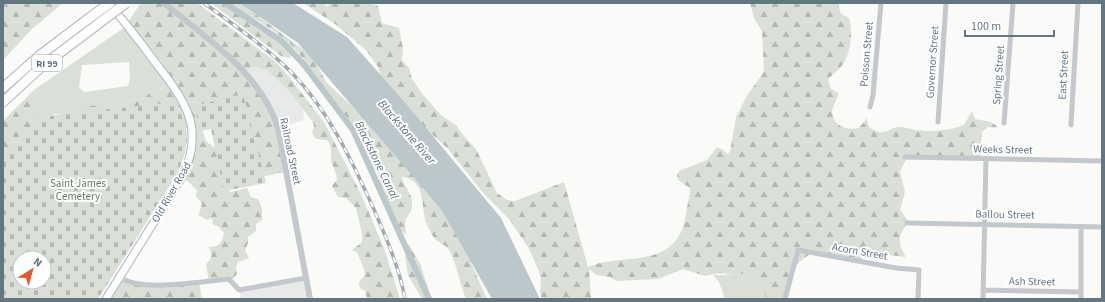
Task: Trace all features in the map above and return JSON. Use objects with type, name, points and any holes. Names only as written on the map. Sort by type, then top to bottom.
[{"type":"highway","name":"RI 99","points":[[3,102],[91,23],[110,3]]},
{"type":"highway","name":"RI 99","points":[[3,88],[39,56],[126,3]]},
{"type":"main road","name":"Old River Road","points":[[106,299],[182,177],[190,160],[193,137],[190,115],[182,97],[110,3]]},
{"type":"street","name":"Railroad Street","points":[[164,3],[245,72],[270,108],[278,128],[310,299]]},
{"type":"street","name":"Poisson Street","points":[[870,107],[873,95],[881,3]]},
{"type":"street","name":"Governor Street","points":[[938,122],[946,3]]},
{"type":"street","name":"Spring Street","points":[[1004,123],[1013,3]]},
{"type":"street","name":"East Street","points":[[1070,125],[1078,3]]},
{"type":"street","name":"Weeks Street","points":[[905,157],[1102,161]]},
{"type":"street","points":[[983,299],[986,159]]},
{"type":"street","name":"Ballou Street","points":[[907,223],[1102,227]]},
{"type":"street","points":[[1081,227],[1081,299]]},
{"type":"street","name":"Acorn Street","points":[[785,299],[798,250],[896,268],[919,270],[918,299]]},
{"type":"street","points":[[120,277],[125,281],[134,284],[150,285],[229,279],[239,290],[306,278]]},
{"type":"street","name":"Ash Street","points":[[983,290],[1081,292]]},
{"type":"shaded area","points":[[253,67],[267,70],[289,91],[303,109],[304,120],[276,129],[244,73]]},
{"type":"shaded area","points":[[303,280],[307,299],[241,299],[240,291]]},
{"type":"green space","points":[[3,3],[63,3],[32,29],[3,60]]},
{"type":"green space","points":[[142,3],[197,3],[276,62],[290,78],[324,122],[360,192],[384,248],[400,299],[367,299],[365,291],[360,288],[359,282],[365,275],[357,252],[352,250],[362,242],[362,233],[356,208],[346,198],[338,197],[332,186],[337,180],[331,161],[331,149],[329,143],[327,140],[316,139],[312,133],[314,127],[313,122],[289,91],[267,70],[253,67],[244,73],[263,100],[273,121],[276,129],[284,172],[252,179],[242,128],[199,121],[206,141],[216,149],[225,187],[231,192],[247,188],[251,197],[258,199],[262,208],[262,220],[256,224],[256,231],[248,237],[248,243],[245,250],[249,258],[238,262],[236,268],[237,274],[230,282],[226,280],[209,281],[206,264],[210,260],[211,256],[209,247],[220,244],[224,233],[219,227],[212,224],[213,221],[211,218],[207,220],[200,216],[198,217],[202,204],[196,196],[197,190],[181,175],[188,152],[188,128],[173,130],[67,114],[80,106],[96,106],[107,117],[123,113],[129,101],[142,99],[153,91],[158,91],[168,84],[125,26]]},
{"type":"green space","points":[[211,3],[221,3],[254,24],[286,47],[292,55],[290,58],[281,56]]},
{"type":"green space","points":[[228,3],[241,3],[313,57],[326,82],[414,164],[466,243],[472,265],[487,299],[466,299],[455,263],[449,250],[436,240],[428,227],[425,220],[422,196],[416,183],[410,179],[401,177],[412,199],[412,208],[405,220],[406,235],[395,225],[380,186],[378,172],[370,170],[366,148],[361,138],[348,118],[322,86],[301,56],[277,33]]},
{"type":"green space","points":[[303,3],[321,3],[328,6],[331,3],[369,3],[378,6],[382,23],[399,28],[403,49],[402,60],[409,68],[412,79],[423,95],[442,116],[457,126],[461,133],[476,149],[497,193],[507,200],[515,201],[564,182],[588,267],[599,263],[650,256],[671,246],[679,236],[685,221],[690,188],[678,180],[677,175],[679,171],[707,160],[717,147],[727,154],[730,152],[736,117],[748,94],[764,72],[762,31],[754,18],[750,3],[838,3],[841,14],[849,18],[851,36],[849,50],[844,62],[828,80],[831,89],[839,93],[832,112],[833,117],[838,124],[845,128],[859,128],[867,118],[869,127],[879,132],[886,132],[895,127],[922,131],[952,129],[964,125],[972,111],[975,119],[991,122],[997,126],[995,128],[988,127],[982,132],[980,158],[908,156],[900,171],[905,192],[900,210],[908,221],[902,231],[900,242],[906,257],[864,252],[862,260],[811,253],[792,268],[786,299],[767,299],[762,287],[745,273],[733,275],[720,273],[705,276],[683,269],[658,279],[616,281],[610,277],[596,275],[589,269],[591,299],[542,299],[540,293],[541,279],[539,271],[528,247],[509,219],[483,193],[448,149],[422,125],[382,81],[378,67],[366,50],[335,24]]},
{"type":"green space","points":[[125,27],[168,84],[157,91],[153,91],[142,99],[129,101],[123,113],[54,114],[31,126],[30,117],[35,99],[34,90]],"holes":[[[129,62],[130,78],[128,86],[84,92],[79,87],[82,65]]]},
{"type":"green space","points":[[34,90],[35,99],[30,117],[31,126],[3,172],[3,121]]},
{"type":"green space","points":[[243,94],[266,183],[224,191],[211,129],[201,131],[194,106]]},
{"type":"green space","name":"Saint James Cemetery","points":[[176,102],[181,112],[187,137],[187,145],[182,163],[177,174],[98,299],[3,299],[3,167],[32,120],[55,115]]},
{"type":"green space","points":[[409,244],[420,264],[432,299],[422,299],[408,275],[405,255]]},
{"type":"green space","points":[[745,272],[762,287],[767,299],[725,299],[719,282],[713,275],[733,275]]},
{"type":"green space","points":[[118,279],[150,285],[199,282],[202,299],[105,299]]},
{"type":"water","name":"Blackstone River","points":[[240,3],[293,3],[347,37],[408,106],[501,218],[540,299],[492,299],[441,209],[298,43]]},
{"type":"waterway","name":"Blackstone Canal","points":[[225,3],[283,42],[305,66],[353,130],[429,299]]},
{"type":"railway","points":[[204,3],[250,36],[282,63],[305,87],[328,119],[356,170],[387,239],[405,299]]}]
